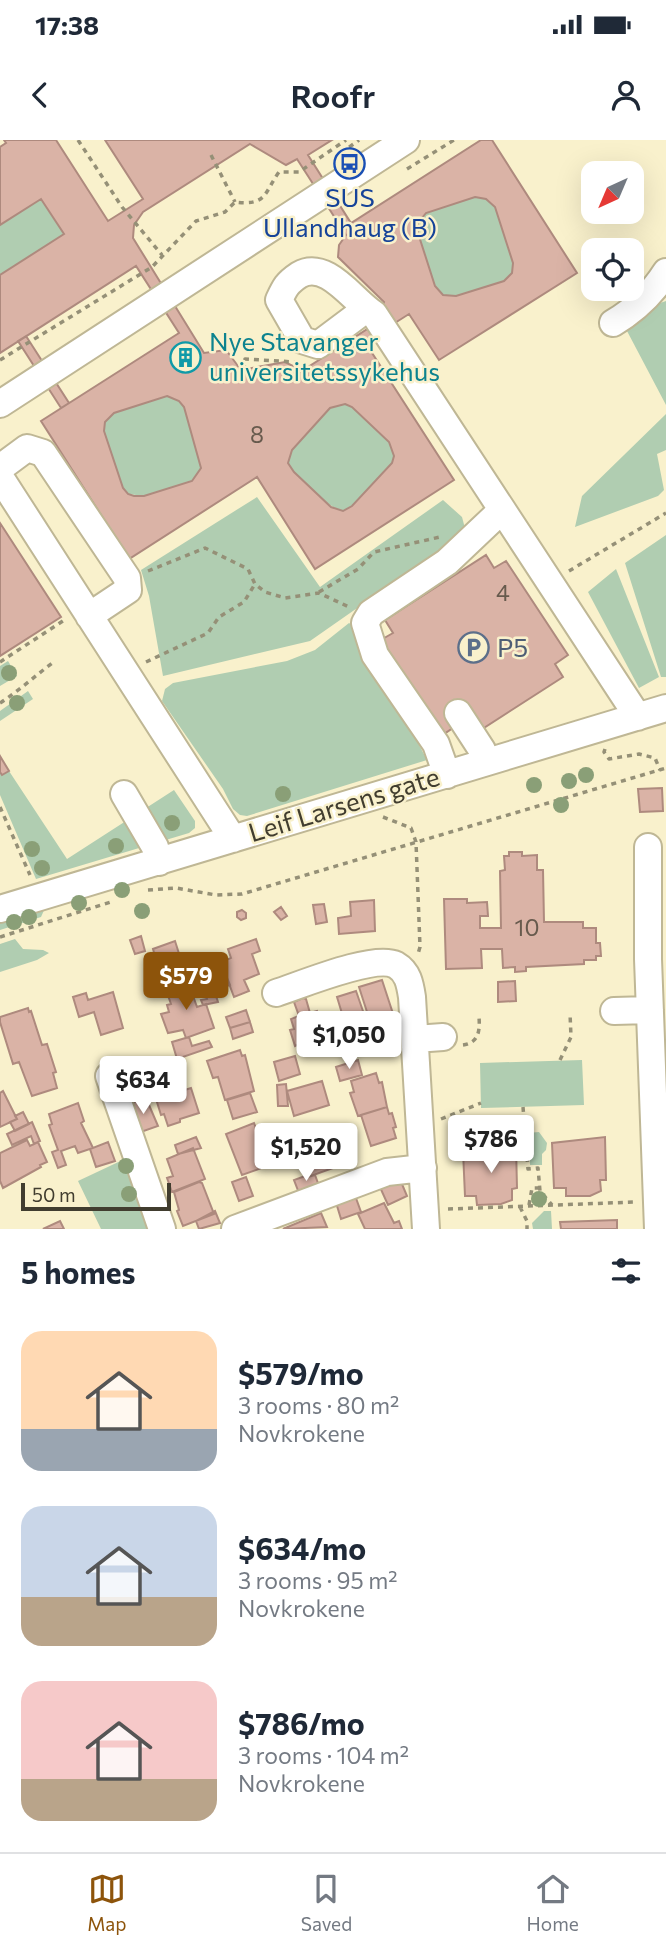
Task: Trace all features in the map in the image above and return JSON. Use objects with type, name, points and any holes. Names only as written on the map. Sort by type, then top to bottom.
[{"type":"street","points":[[0,404],[406,140]]},
{"type":"street","points":[[613,323],[646,298],[666,272]]},
{"type":"street","points":[[366,309],[374,314],[638,717]]},
{"type":"street","points":[[0,468],[27,448],[43,453],[127,578],[128,590],[79,617]]},
{"type":"street","name":"Leif Larsens gate","points":[[0,477],[79,617],[126,674],[233,839],[666,708]]},
{"type":"street","points":[[447,775],[436,744],[375,655],[365,623],[371,613],[447,562],[502,510]]},
{"type":"street","points":[[457,713],[482,750],[485,762]]},
{"type":"street","points":[[124,794],[155,847],[159,862]]},
{"type":"street","points":[[0,909],[233,839]]},
{"type":"street","points":[[648,847],[650,1010],[658,1229]]},
{"type":"street","points":[[276,993],[377,961],[393,964],[404,972],[410,984],[415,1039],[426,1220]]},
{"type":"street","points":[[614,1011],[650,1010]]},
{"type":"street","points":[[415,1039],[443,1037]]},
{"type":"street","points":[[109,1076],[162,1229]]},
{"type":"street","points":[[235,1229],[387,1172],[423,1168]]},
{"type":"path","points":[[78,140],[122,206],[162,255]]},
{"type":"path","points":[[235,202],[260,200],[267,194],[279,172],[299,172],[346,140]]},
{"type":"path","points":[[211,155],[235,202]]},
{"type":"path","points":[[0,360],[152,267],[196,221],[225,212],[235,202]]},
{"type":"path","points":[[244,370],[245,359],[303,362]]},
{"type":"path","points":[[550,582],[666,513]]},
{"type":"path","points":[[127,578],[205,548],[248,569],[256,584],[265,592],[285,598],[319,593],[358,569],[374,552],[458,533],[469,542]]},
{"type":"path","points":[[126,674],[208,633],[219,617],[244,602],[256,584]]},
{"type":"path","points":[[319,593],[346,605],[365,623]]},
{"type":"path","points":[[0,662],[79,617]]},
{"type":"path","points":[[0,703],[55,661]]},
{"type":"path","points":[[606,745],[604,752],[608,759],[639,754],[655,758],[660,770]]},
{"type":"path","points":[[146,890],[176,888],[216,895],[242,894],[666,768]]},
{"type":"path","points":[[0,807],[34,884]]},
{"type":"path","points":[[377,816],[411,828],[416,842],[420,947],[415,959],[404,972]]},
{"type":"path","points":[[0,937],[121,898]]},
{"type":"path","points":[[560,1060],[571,1037],[570,1013]]},
{"type":"path","points":[[421,1129],[481,1103]]},
{"type":"path","points":[[523,1107],[527,1169],[538,1168],[540,1188],[552,1205]]},
{"type":"path","points":[[528,1206],[532,1188],[540,1188]]},
{"type":"path","points":[[426,1220],[528,1206],[637,1202]]},
{"type":"path","points":[[520,1207],[527,1221],[527,1228],[533,1228]]},
{"type":"green space","points":[[475,197],[486,199],[495,207],[513,263],[512,273],[504,281],[456,296],[443,295],[429,272],[418,223],[426,213]]},
{"type":"green space","points":[[41,199],[64,234],[0,275],[0,225]]},
{"type":"green space","points":[[666,301],[666,405],[627,331],[630,313]]},
{"type":"green space","points":[[167,396],[179,401],[184,407],[201,468],[192,481],[144,496],[128,494],[123,488],[104,431],[105,422],[114,413]]},
{"type":"green space","points":[[345,404],[352,407],[389,442],[394,456],[392,463],[352,506],[343,511],[312,491],[288,463],[292,450],[330,408]]},
{"type":"green space","points":[[666,414],[666,450],[657,454],[664,490],[658,496],[575,527],[582,496]]},
{"type":"green space","points":[[257,497],[320,587],[443,500],[462,517],[466,532],[310,641],[163,676],[149,596],[141,570]]},
{"type":"green space","points":[[666,535],[666,677],[661,677],[625,563]]},
{"type":"green space","points":[[616,569],[659,677],[639,688],[588,592]]},
{"type":"green space","points":[[349,623],[357,628],[427,760],[247,816],[240,815],[233,809],[223,789],[162,701],[165,689],[173,683],[287,661],[315,650]]},
{"type":"green space","points":[[8,661],[17,676],[0,686],[0,666]]},
{"type":"green space","points":[[28,691],[33,699],[0,721],[0,711]]},
{"type":"green space","points":[[9,771],[67,859],[174,790],[195,821],[195,828],[189,833],[36,879],[0,795],[0,772],[2,775]]},
{"type":"green space","points":[[45,908],[41,917],[0,930],[0,922]]},
{"type":"green space","points":[[15,939],[23,949],[49,953],[37,960],[0,972],[0,944]]},
{"type":"green space","points":[[582,1060],[584,1105],[481,1108],[480,1063]]},
{"type":"green space","points":[[539,1132],[547,1143],[542,1154],[542,1165],[530,1165],[528,1133]]},
{"type":"green space","points":[[129,1157],[153,1229],[101,1229],[78,1181]]},
{"type":"green space","points":[[544,1211],[551,1211],[552,1229],[533,1229],[532,1223]]},
{"type":"building","name":"Nye Stavanger universitetssykehus","points":[[4,140],[56,140],[108,221],[143,199],[105,140],[332,140],[308,155],[351,223],[481,140],[492,140],[577,273],[439,360],[409,314],[365,342],[454,480],[315,569],[257,477],[129,559],[41,421],[179,333],[136,266],[0,353],[0,275],[64,234],[41,199],[0,225],[0,147],[6,143]],"holes":[[[250,144],[286,165],[297,159],[346,235],[339,245],[338,257],[384,302],[375,324],[297,374],[293,366],[285,362],[241,370],[226,350],[204,353],[133,238],[134,225],[143,212]],[[475,197],[486,199],[495,207],[513,263],[512,273],[504,281],[456,296],[443,295],[435,286],[418,233],[418,223],[426,213]],[[167,396],[179,401],[184,407],[201,468],[192,481],[144,496],[128,494],[123,488],[104,431],[105,422],[114,413]],[[345,404],[352,407],[389,442],[394,456],[392,463],[352,506],[343,511],[331,507],[288,463],[292,450],[330,408]]]},
{"type":"building","points":[[26,336],[69,403],[61,408],[18,341]]},
{"type":"building","points":[[0,523],[61,617],[0,656]]},
{"type":"building","name":"P5","points":[[486,555],[494,568],[506,561],[568,655],[555,664],[563,677],[462,742],[453,728],[441,736],[379,641],[393,633],[385,620]]},
{"type":"building","points":[[0,756],[9,771],[2,775],[0,772]]},
{"type":"building","points":[[662,788],[663,811],[640,812],[638,789]]},
{"type":"building","points":[[509,852],[522,852],[522,856],[537,855],[537,870],[543,870],[544,922],[583,922],[583,928],[596,928],[596,943],[600,943],[601,956],[596,956],[596,960],[584,960],[584,964],[526,967],[526,971],[515,972],[515,967],[503,968],[502,949],[481,949],[482,968],[446,969],[444,899],[467,899],[467,903],[487,902],[488,916],[480,916],[480,928],[501,928],[500,871],[505,870],[504,856],[509,856]]},
{"type":"building","points":[[374,900],[375,931],[339,934],[338,918],[351,916],[350,902]]},
{"type":"building","points":[[324,904],[327,922],[316,924],[313,905]]},
{"type":"building","points":[[281,907],[287,916],[281,920],[274,912]]},
{"type":"building","points":[[242,910],[246,913],[246,918],[241,920],[237,917],[237,912]]},
{"type":"building","points":[[141,936],[145,951],[135,954],[130,940]]},
{"type":"building","points":[[256,939],[260,951],[252,954],[259,974],[244,980],[249,991],[234,997],[221,962],[231,958],[228,949]]},
{"type":"building","points":[[175,941],[181,960],[191,957],[197,975],[154,989],[148,972],[154,970],[151,962],[156,960],[153,949]]},
{"type":"building","points":[[222,966],[230,985],[218,989],[211,970]]},
{"type":"building","points":[[187,979],[197,1007],[206,1004],[214,1028],[186,1038],[183,1030],[168,1033],[161,1014],[169,1012],[167,1005],[171,1004],[165,987]]},
{"type":"building","points":[[382,980],[399,1032],[395,1034],[398,1043],[387,1046],[384,1037],[376,1040],[359,987]]},
{"type":"building","points":[[515,981],[516,1001],[498,1002],[498,982]]},
{"type":"building","points":[[213,987],[218,1002],[203,1005],[201,1000],[207,999],[204,991]]},
{"type":"building","points":[[356,991],[364,1014],[344,1020],[337,997]]},
{"type":"building","points":[[113,992],[123,1028],[101,1035],[94,1012],[79,1017],[73,997],[86,993],[88,1000]]},
{"type":"building","points":[[306,999],[310,1013],[317,1011],[326,1039],[300,1047],[299,1044],[295,1046],[290,1030],[294,1029],[291,1019],[299,1016],[294,1002]]},
{"type":"building","points":[[28,1008],[42,1045],[47,1044],[56,1072],[53,1073],[57,1088],[32,1096],[19,1062],[13,1064],[0,1022],[0,1017]]},
{"type":"building","points":[[246,1010],[250,1022],[230,1028],[226,1017]]},
{"type":"building","points":[[250,1022],[253,1032],[233,1039],[230,1028]]},
{"type":"building","points":[[189,1037],[192,1046],[209,1041],[212,1047],[177,1059],[172,1042]]},
{"type":"building","points":[[240,1050],[242,1056],[245,1055],[254,1091],[225,1100],[218,1077],[213,1078],[207,1061]]},
{"type":"building","points":[[295,1056],[300,1074],[279,1081],[274,1062]]},
{"type":"building","points":[[358,1060],[362,1075],[340,1081],[336,1067]]},
{"type":"building","points":[[376,1073],[379,1083],[382,1082],[387,1107],[358,1116],[350,1093],[354,1092],[351,1081]]},
{"type":"building","points":[[322,1081],[329,1105],[294,1116],[287,1091]]},
{"type":"building","points":[[286,1084],[288,1106],[278,1106],[277,1085]]},
{"type":"building","points":[[191,1088],[199,1113],[168,1126],[156,1099]]},
{"type":"building","points":[[3,1091],[17,1119],[0,1127],[0,1093]]},
{"type":"building","points":[[250,1093],[257,1112],[233,1119],[227,1100]]},
{"type":"building","points":[[146,1098],[158,1126],[138,1133],[129,1104]]},
{"type":"building","points":[[78,1103],[84,1121],[81,1123],[93,1148],[78,1153],[75,1146],[61,1151],[66,1165],[58,1168],[52,1152],[58,1150],[49,1125],[52,1124],[49,1114]]},
{"type":"building","points":[[387,1107],[389,1114],[392,1113],[396,1138],[371,1146],[361,1115]]},
{"type":"building","points":[[23,1112],[29,1124],[15,1131],[10,1122]]},
{"type":"building","points":[[32,1122],[40,1141],[34,1144],[31,1136],[12,1145],[7,1134]]},
{"type":"building","points":[[254,1123],[270,1165],[242,1175],[226,1134]]},
{"type":"building","points":[[323,1131],[336,1167],[308,1177],[295,1141]]},
{"type":"building","points":[[196,1137],[201,1148],[178,1154],[175,1145]]},
{"type":"building","points":[[605,1137],[606,1180],[600,1180],[601,1191],[590,1196],[566,1196],[566,1188],[554,1188],[552,1143]]},
{"type":"building","points":[[27,1140],[30,1146],[38,1142],[47,1162],[3,1188],[0,1181],[0,1153]]},
{"type":"building","points":[[108,1142],[115,1161],[96,1167],[90,1149]]},
{"type":"building","points":[[516,1146],[517,1188],[512,1189],[512,1200],[501,1204],[477,1205],[476,1196],[465,1196],[463,1151]]},
{"type":"building","points":[[193,1148],[205,1179],[172,1192],[167,1178],[173,1176],[167,1159]]},
{"type":"building","points":[[315,1175],[319,1186],[299,1193],[294,1180]]},
{"type":"building","points":[[246,1177],[253,1196],[239,1201],[232,1182]]},
{"type":"building","points":[[399,1177],[407,1196],[388,1205],[379,1185]]},
{"type":"building","points":[[202,1183],[214,1214],[183,1226],[174,1192]]},
{"type":"building","points":[[353,1190],[361,1212],[341,1219],[334,1196]]},
{"type":"building","points":[[384,1203],[394,1223],[399,1221],[402,1229],[365,1229],[358,1214]]},
{"type":"building","points":[[215,1211],[220,1223],[199,1229],[196,1221]]},
{"type":"building","points":[[321,1213],[327,1227],[283,1229]]},
{"type":"building","points":[[617,1220],[617,1229],[561,1229],[560,1222]]},
{"type":"building","points":[[60,1221],[64,1229],[43,1229]]},
{"type":"place","name":"SUS Ullandhaug (B)","points":[[350,163]]},
{"type":"place","name":"Nye Stavanger universitetssykehus","points":[[186,357]]},
{"type":"place","name":"P5","points":[[474,648]]}]
